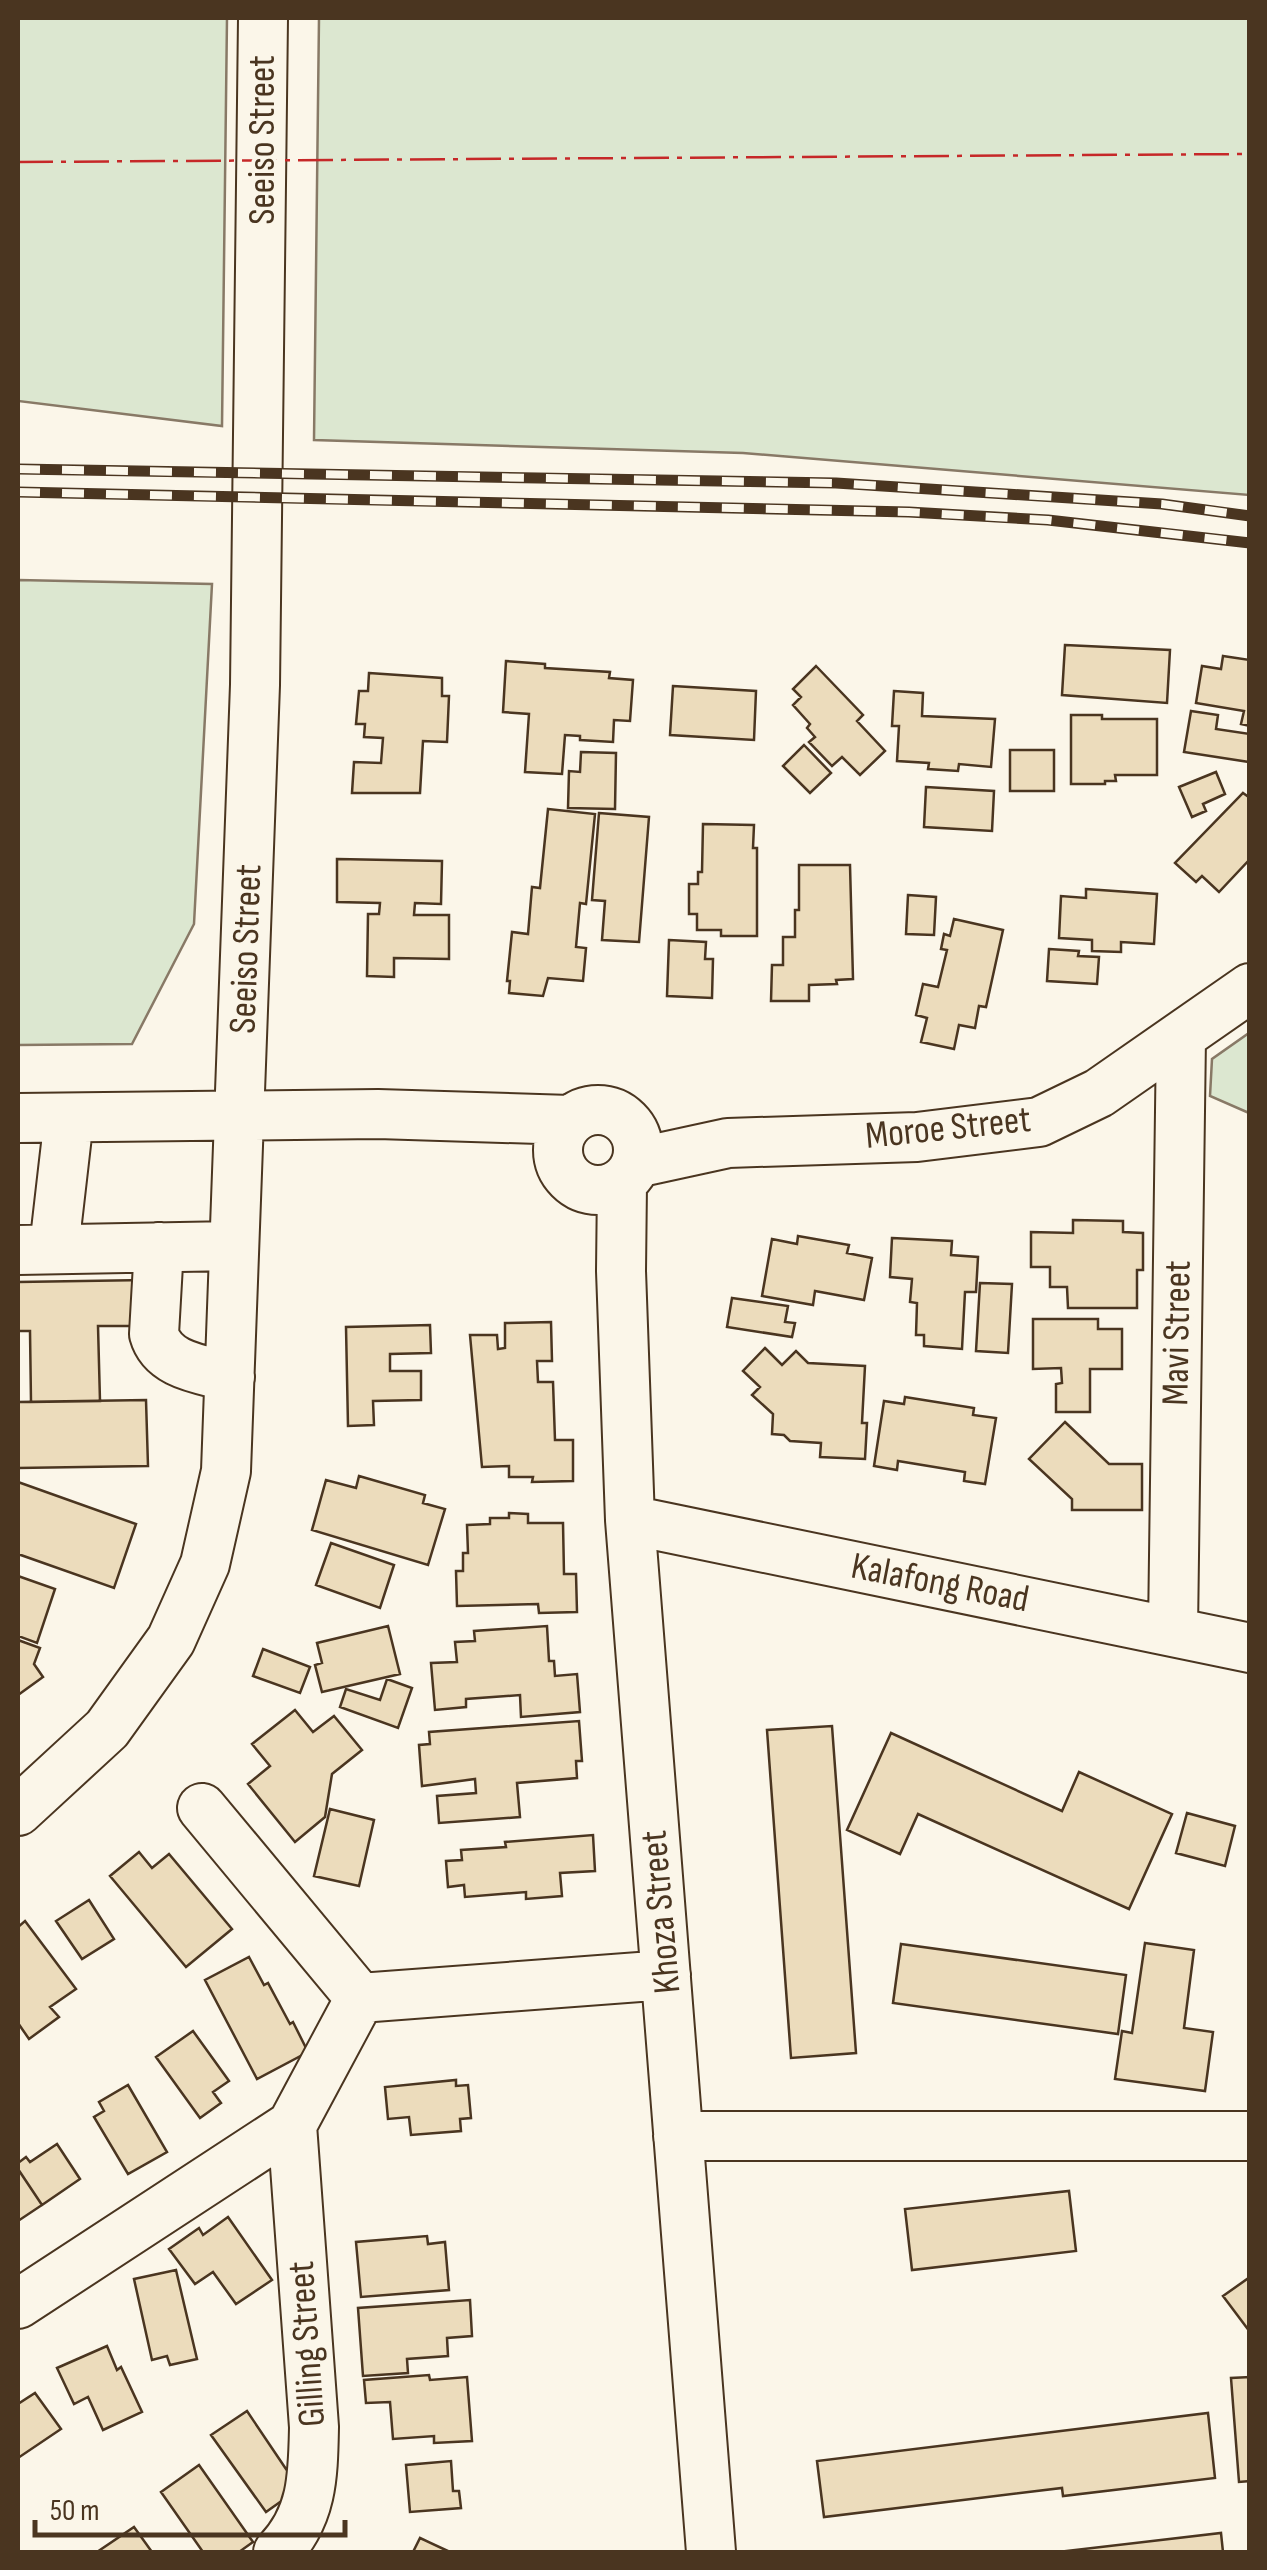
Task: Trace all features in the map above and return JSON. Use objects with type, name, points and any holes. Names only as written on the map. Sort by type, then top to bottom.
[{"type":"street","name":"Seeiso Street","points":[[18,1811],[107,1730],[171,1640],[204,1564],[226,1471],[256,647],[263,18]]},
{"type":"street","name":"Moroe Street","points":[[470,1115],[607,1167],[728,1143],[916,1136],[1039,1122],[1100,1093],[1250,988]]},
{"type":"street","name":"Mavi Street","points":[[1174,1630],[1181,1037]]},
{"type":"street","points":[[18,1118],[470,1115],[570,1120],[557,1144],[607,1167]]},
{"type":"street","points":[[69,1118],[36,1249],[234,1246]]},
{"type":"street","name":"Khoza Street","points":[[607,1167],[621,1271],[630,1520],[711,2552]]},
{"type":"street","points":[[159,1247],[154,1334],[158,1348],[170,1359],[230,1377]]},
{"type":"street","name":"Kalafong Road","points":[[630,1520],[1250,1648]]},
{"type":"street","points":[[202,1808],[360,1998]]},
{"type":"street","points":[[360,1998],[666,1975]]},
{"type":"street","points":[[18,2304],[292,2125],[360,1998]]},
{"type":"street","name":"Gilling Street","points":[[278,2552],[294,2536],[308,2505],[314,2472],[292,2125]]},
{"type":"street","points":[[678,2136],[1250,2136]]},
{"type":"green space","points":[[18,18],[227,18],[222,426],[18,401]]},
{"type":"green space","points":[[319,18],[1249,18],[1249,495],[743,453],[314,440]]},
{"type":"green space","points":[[18,580],[212,584],[194,924],[132,1044],[18,1045]]},
{"type":"green space","points":[[1249,1033],[1249,1113],[1210,1096],[1212,1059]]},
{"type":"building","points":[[1065,645],[1170,650],[1167,703],[1062,695]]},
{"type":"building","points":[[1223,656],[1250,660],[1250,726],[1241,724],[1244,711],[1196,703],[1202,666],[1221,669]]},
{"type":"building","points":[[506,661],[610,672],[609,678],[633,680],[630,721],[614,720],[613,742],[565,735],[562,774],[525,772],[529,714],[503,712]]},
{"type":"building","points":[[816,666],[863,715],[857,721],[885,751],[860,775],[842,757],[832,766],[809,742],[815,737],[807,728],[810,724],[793,705],[801,697],[793,689]]},
{"type":"building","points":[[369,673],[442,678],[442,696],[449,696],[447,742],[423,741],[420,793],[352,793],[354,762],[381,763],[383,738],[364,737],[365,724],[356,724],[359,691],[368,691]]},
{"type":"building","points":[[673,686],[756,691],[754,740],[670,735]]},
{"type":"building","points":[[894,691],[923,693],[922,716],[995,719],[991,767],[959,764],[958,771],[928,769],[929,763],[897,761],[899,726],[892,726]]},
{"type":"building","points":[[1191,711],[1218,715],[1216,729],[1250,734],[1249,762],[1184,752]]},
{"type":"building","points":[[1071,715],[1157,719],[1157,775],[1115,775],[1116,781],[1105,784],[1071,784]]},
{"type":"building","points":[[804,745],[831,773],[810,793],[783,766]]},
{"type":"building","points":[[1010,750],[1054,750],[1054,791],[1010,791]]},
{"type":"building","points":[[581,752],[616,753],[615,809],[568,808],[569,771],[580,772]]},
{"type":"building","points":[[1216,772],[1225,794],[1203,804],[1206,811],[1192,817],[1179,787]]},
{"type":"building","points":[[926,787],[994,791],[992,831],[924,827]]},
{"type":"building","points":[[1243,793],[1250,798],[1250,859],[1219,892],[1202,876],[1196,882],[1175,863]]},
{"type":"building","points":[[548,809],[595,814],[586,904],[580,903],[576,947],[586,948],[583,981],[548,978],[543,996],[509,993],[512,932],[528,934],[532,887],[540,888]]},
{"type":"building","points":[[599,813],[649,817],[639,942],[602,940],[605,901],[592,900]]},
{"type":"building","points":[[703,824],[754,825],[757,936],[721,936],[721,930],[697,930],[697,914],[689,914],[689,884],[698,884],[698,872],[702,872]]},
{"type":"building","points":[[337,859],[442,861],[441,904],[415,903],[414,915],[449,915],[449,959],[394,958],[394,977],[367,976],[368,914],[379,914],[380,903],[337,902]]},
{"type":"building","points":[[799,865],[850,865],[853,979],[809,985],[809,1001],[771,1001],[772,965],[783,965],[783,937],[795,937]]},
{"type":"building","points":[[1086,889],[1157,894],[1154,944],[1121,942],[1121,952],[1092,951],[1092,940],[1059,938],[1061,896],[1086,898]]},
{"type":"building","points":[[908,895],[936,897],[934,935],[906,934]]},
{"type":"building","points":[[954,919],[1003,930],[986,1007],[979,1006],[975,1028],[959,1025],[954,1049],[921,1042],[927,1018],[916,1015],[923,984],[938,987],[947,950],[941,949],[944,934],[950,936]]},
{"type":"building","points":[[669,940],[706,942],[705,959],[713,959],[712,998],[667,996]]},
{"type":"building","points":[[1049,949],[1099,957],[1097,984],[1047,981]]},
{"type":"building","points":[[1073,1220],[1123,1221],[1123,1232],[1143,1233],[1143,1270],[1137,1270],[1137,1308],[1068,1308],[1067,1287],[1050,1287],[1050,1267],[1031,1267],[1031,1232],[1073,1233]]},
{"type":"building","points":[[798,1236],[849,1245],[847,1253],[872,1258],[864,1300],[815,1291],[813,1305],[762,1296],[772,1239],[797,1244]]},
{"type":"building","points":[[892,1238],[952,1241],[951,1255],[978,1257],[976,1292],[965,1292],[962,1349],[924,1346],[924,1335],[916,1335],[917,1303],[910,1302],[912,1279],[890,1277]]},
{"type":"building","points":[[146,1280],[147,1326],[98,1326],[100,1401],[31,1402],[30,1331],[18,1331],[18,1282]]},
{"type":"building","points":[[980,1283],[1012,1284],[1008,1353],[976,1351]]},
{"type":"building","points":[[732,1298],[788,1306],[785,1322],[795,1323],[792,1337],[727,1327]]},
{"type":"building","points":[[1033,1319],[1098,1319],[1098,1329],[1122,1329],[1122,1369],[1090,1369],[1090,1412],[1056,1412],[1056,1384],[1062,1383],[1061,1368],[1033,1369]]},
{"type":"building","points":[[551,1322],[552,1361],[537,1361],[538,1382],[553,1382],[555,1440],[573,1440],[573,1481],[532,1482],[533,1477],[509,1477],[509,1466],[482,1467],[470,1335],[497,1335],[498,1349],[505,1348],[505,1323]]},
{"type":"building","points":[[430,1325],[431,1353],[390,1354],[390,1371],[421,1371],[421,1400],[373,1401],[374,1425],[348,1426],[346,1327]]},
{"type":"building","points":[[765,1348],[782,1365],[796,1351],[808,1363],[865,1366],[865,1459],[820,1457],[821,1443],[790,1441],[784,1435],[772,1434],[773,1414],[752,1395],[760,1387],[743,1371]]},
{"type":"building","points":[[905,1397],[974,1408],[973,1415],[996,1418],[985,1484],[964,1481],[965,1472],[898,1461],[897,1470],[874,1466],[884,1401],[904,1404]]},
{"type":"building","points":[[146,1400],[148,1466],[18,1468],[18,1402]]},
{"type":"building","points":[[1065,1422],[1109,1464],[1142,1464],[1142,1510],[1072,1510],[1072,1499],[1029,1459]]},
{"type":"building","points":[[359,1476],[425,1495],[423,1503],[445,1509],[428,1565],[312,1530],[326,1480],[356,1488]]},
{"type":"building","points":[[18,1482],[136,1524],[114,1588],[18,1554]]},
{"type":"building","points":[[509,1513],[528,1514],[528,1523],[563,1523],[564,1574],[576,1574],[577,1612],[539,1613],[538,1604],[457,1606],[456,1571],[463,1571],[463,1553],[468,1553],[467,1525],[490,1524],[490,1518],[509,1518]]},
{"type":"building","points":[[331,1543],[394,1565],[380,1608],[316,1585]]},
{"type":"building","points":[[18,1576],[55,1589],[37,1643],[18,1636]]},
{"type":"building","points":[[388,1626],[400,1674],[322,1692],[315,1665],[322,1663],[317,1643]]},
{"type":"building","points":[[547,1626],[549,1661],[554,1661],[555,1676],[577,1674],[580,1712],[521,1717],[520,1695],[466,1699],[466,1707],[435,1710],[431,1663],[457,1662],[455,1642],[475,1641],[474,1631]]},
{"type":"building","points":[[18,1640],[40,1648],[34,1664],[43,1677],[18,1695]]},
{"type":"building","points":[[263,1649],[310,1667],[300,1693],[253,1676]]},
{"type":"building","points":[[387,1679],[412,1688],[398,1728],[340,1707],[346,1689],[380,1700]]},
{"type":"building","points":[[295,1710],[313,1732],[334,1716],[362,1750],[332,1774],[325,1817],[295,1842],[248,1784],[270,1766],[252,1744]]},
{"type":"building","points":[[579,1721],[582,1761],[576,1761],[577,1778],[517,1783],[520,1817],[439,1823],[437,1796],[476,1793],[475,1779],[422,1786],[419,1745],[430,1744],[429,1732]]},
{"type":"building","points":[[832,1726],[856,2053],[791,2058],[767,1730]]},
{"type":"building","points":[[891,1733],[1062,1811],[1079,1772],[1172,1814],[1129,1909],[918,1814],[900,1854],[847,1830]]},
{"type":"building","points":[[330,1809],[374,1820],[359,1886],[314,1876]]},
{"type":"building","points":[[1187,1813],[1235,1826],[1225,1866],[1176,1853]]},
{"type":"building","points":[[593,1835],[595,1871],[560,1873],[562,1896],[526,1899],[526,1892],[465,1897],[464,1885],[448,1887],[446,1861],[462,1860],[461,1850]]},
{"type":"building","points":[[139,1852],[152,1868],[169,1854],[232,1929],[186,1967],[110,1876]]},
{"type":"building","points":[[89,1900],[114,1939],[82,1959],[56,1921]]},
{"type":"building","points":[[25,1921],[76,1989],[50,2007],[59,2017],[29,2039],[18,2023],[18,1927]]},
{"type":"building","points":[[1145,1943],[1194,1950],[1184,2028],[1213,2032],[1205,2091],[1115,2079],[1122,2031],[1132,2033]]},
{"type":"building","points":[[901,1944],[1126,1975],[1118,2034],[893,2003]]},
{"type":"building","points":[[249,1957],[290,2024],[293,2022],[308,2052],[257,2079],[205,1980]]},
{"type":"building","points":[[193,2031],[229,2081],[213,2092],[221,2103],[200,2118],[156,2057]]},
{"type":"building","points":[[456,2080],[456,2086],[468,2085],[471,2118],[460,2119],[461,2131],[411,2135],[409,2117],[388,2119],[385,2087]]},
{"type":"building","points":[[128,2085],[167,2152],[128,2174],[94,2117],[104,2111],[99,2102]]},
{"type":"building","points":[[57,2144],[80,2179],[42,2205],[18,2163],[26,2157],[30,2162]]},
{"type":"building","points":[[18,2169],[42,2205],[18,2221]]},
{"type":"building","points":[[1069,2191],[1076,2251],[912,2270],[905,2209]]},
{"type":"building","points":[[228,2217],[272,2280],[236,2304],[213,2272],[195,2284],[169,2249],[199,2228],[203,2235]]},
{"type":"building","points":[[427,2236],[428,2244],[445,2242],[449,2290],[361,2297],[356,2242]]},
{"type":"building","points":[[176,2270],[197,2359],[170,2365],[167,2356],[152,2360],[134,2279]]},
{"type":"building","points":[[1250,2277],[1250,2332],[1223,2296]]},
{"type":"building","points":[[470,2300],[472,2336],[447,2338],[448,2356],[407,2359],[408,2373],[363,2376],[358,2308]]},
{"type":"building","points":[[107,2346],[142,2412],[103,2430],[88,2397],[74,2404],[57,2368]]},
{"type":"building","points":[[429,2375],[430,2380],[467,2377],[472,2441],[434,2443],[434,2436],[393,2439],[390,2402],[366,2403],[364,2380]]},
{"type":"building","points":[[1250,2377],[1250,2481],[1239,2482],[1231,2378]]},
{"type":"building","points":[[35,2393],[61,2429],[18,2458],[18,2404]]},
{"type":"building","points":[[247,2411],[286,2469],[291,2466],[304,2485],[266,2512],[211,2435]]},
{"type":"building","points":[[1208,2413],[1215,2478],[1063,2496],[1062,2488],[824,2517],[817,2461]]},
{"type":"building","points":[[451,2461],[453,2491],[459,2491],[461,2508],[410,2512],[406,2465]]},
{"type":"building","points":[[199,2465],[253,2542],[239,2552],[203,2552],[161,2492]]},
{"type":"building","points":[[134,2527],[152,2552],[97,2552]]},
{"type":"building","points":[[1221,2533],[1223,2552],[1058,2552]]},
{"type":"building","points":[[420,2538],[450,2552],[413,2552]]},
{"type":"railway","points":[[18,469],[836,483],[1162,504],[1250,516]]},
{"type":"railway","points":[[18,492],[909,512],[1048,520],[1250,543]]},
{"type":"power","points":[[18,162],[1250,154]]}]
